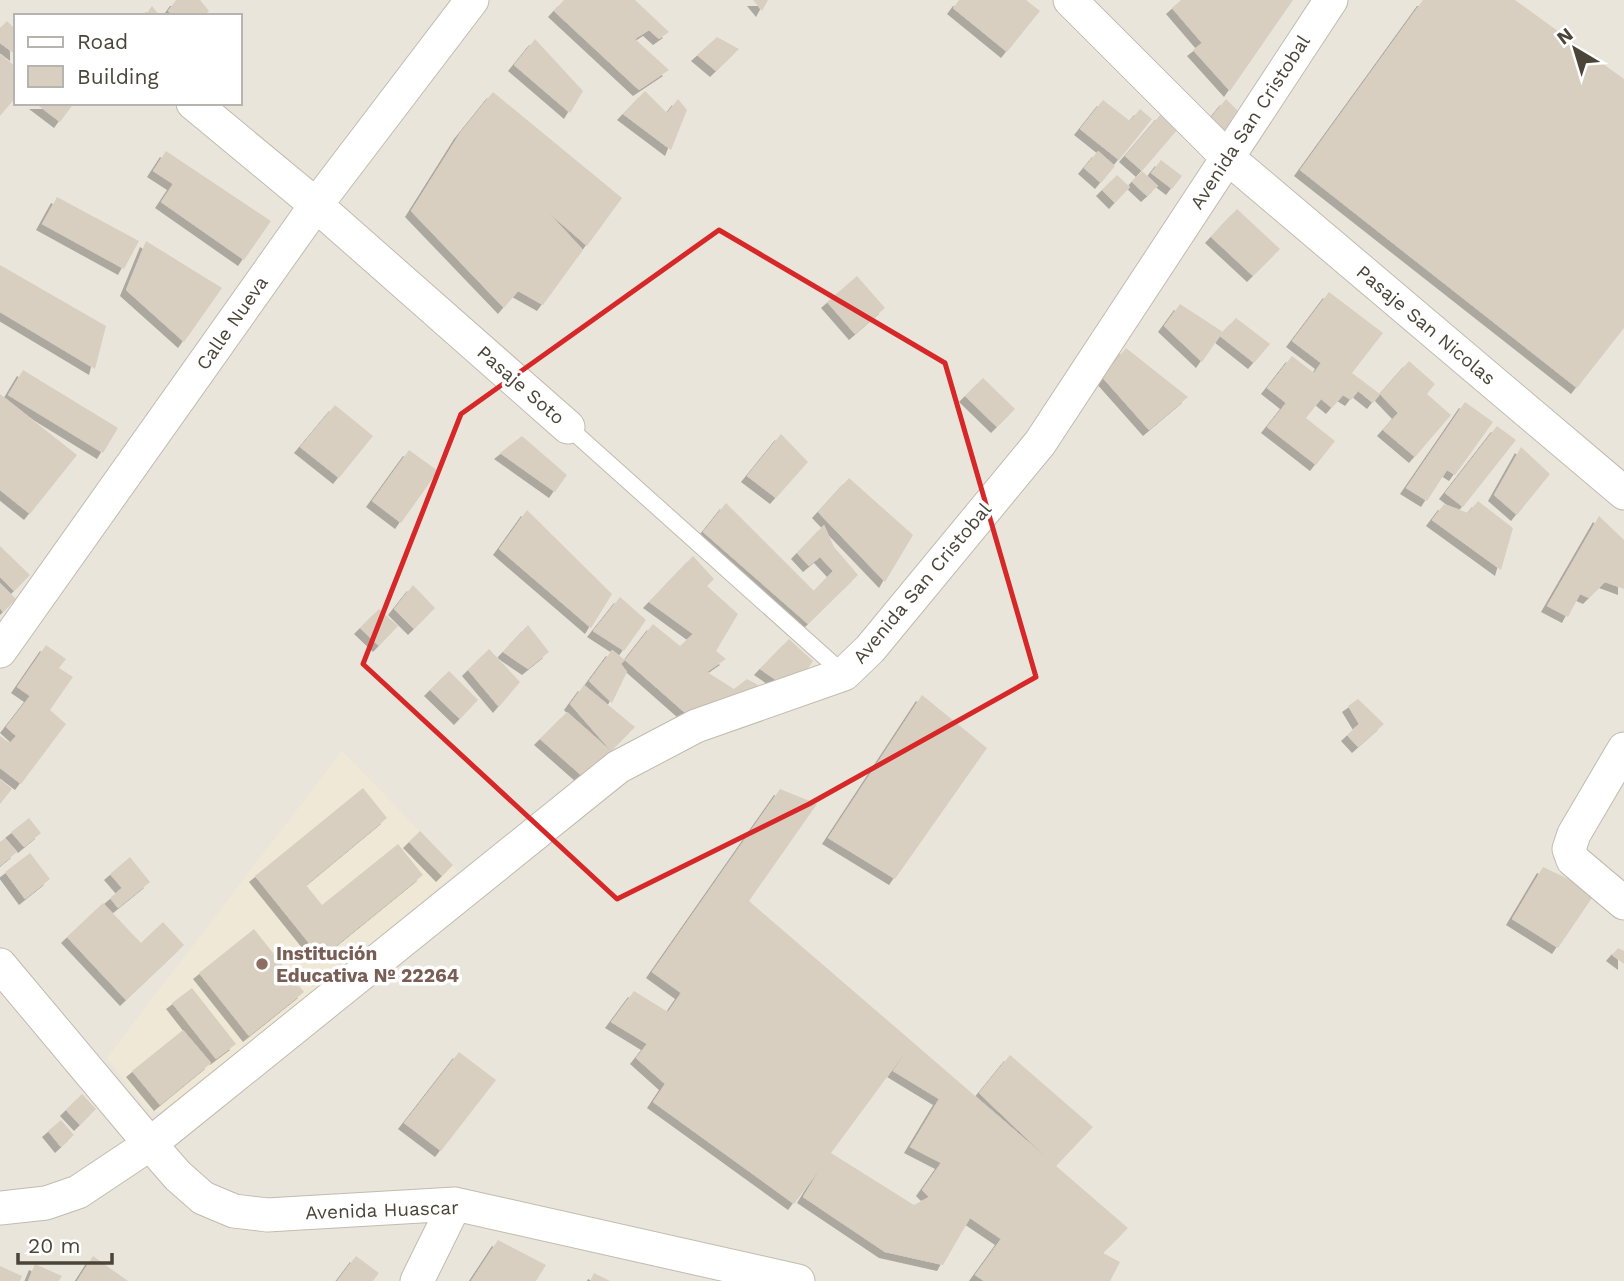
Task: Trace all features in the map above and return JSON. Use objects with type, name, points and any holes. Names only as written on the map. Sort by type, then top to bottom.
[{"type":"street","name":"Calle Nueva","points":[[0,651],[316,205],[472,0]]},
{"type":"street","name":"Pasaje San Nicolas","points":[[1070,0],[1227,157],[1624,494]]},
{"type":"street","name":"Avenida San Cristobal","points":[[150,1144],[618,767],[695,726],[844,674],[870,649],[1040,443],[1331,0]]},
{"type":"street","name":"Pasaje Soto","points":[[195,105],[316,205],[568,427]]},
{"type":"street","points":[[1624,749],[1574,834],[1569,849],[1573,860],[1624,903]]},
{"type":"street","name":"Avenida Huascar","points":[[0,965],[178,1176],[203,1198],[234,1211],[267,1215],[455,1205],[798,1281]]},
{"type":"street","points":[[0,1208],[46,1203],[78,1192],[150,1144]]},
{"type":"street","points":[[417,1281],[455,1205]]},
{"type":"lane","name":"Pasaje Soto","points":[[568,427],[844,674]]},
{"type":"highlighted area","points":[[719,230],[945,363],[1036,677],[809,804],[617,899],[363,664],[461,414]]},
{"type":"shaded area","points":[[0,0],[1624,0],[1624,1281],[0,1281]]},
{"type":"shaded area","name":"Institución Educativa Nº 22264","points":[[342,751],[458,871],[165,1114],[147,1109],[107,1058]]},
{"type":"building","points":[[176,0],[200,0],[209,11],[206,14],[171,14],[168,11]]},
{"type":"building","points":[[564,0],[635,0],[669,32],[659,39],[649,30],[635,39],[669,70],[639,90],[554,11]]},
{"type":"building","points":[[753,0],[768,0],[762,11]]},
{"type":"building","points":[[959,0],[1026,0],[1040,11],[1007,52],[953,8]]},
{"type":"building","points":[[1181,0],[1293,0],[1230,91],[1193,50],[1202,43],[1172,8]]},
{"type":"building","points":[[1423,0],[1515,0],[1624,79],[1624,328],[1577,388],[1300,170]]},
{"type":"building","points":[[152,6],[158,14],[146,14]]},
{"type":"building","points":[[7,21],[14,28],[14,54],[0,43],[0,28]]},
{"type":"building","points":[[717,37],[739,49],[716,71],[697,55]]},
{"type":"building","points":[[535,39],[583,91],[570,113],[514,65]]},
{"type":"building","points":[[0,54],[14,65],[14,99],[0,116]]},
{"type":"building","points":[[645,91],[667,113],[678,99],[687,110],[671,150],[623,114]]},
{"type":"building","points":[[493,92],[622,198],[587,246],[549,213],[583,250],[543,305],[518,291],[504,308],[411,211],[460,133]]},
{"type":"building","points":[[1226,99],[1242,115],[1224,142],[1205,125]]},
{"type":"building","points":[[1103,100],[1130,121],[1140,109],[1152,119],[1119,160],[1080,129]]},
{"type":"building","points":[[38,105],[73,105],[60,122]]},
{"type":"building","points":[[1161,114],[1178,129],[1142,171],[1125,156]]},
{"type":"building","points":[[166,151],[271,221],[244,260],[161,202],[173,184],[153,171]]},
{"type":"building","points":[[1098,151],[1115,166],[1101,183],[1084,168]]},
{"type":"building","points":[[1161,160],[1182,176],[1172,189],[1151,173]]},
{"type":"building","points":[[1142,171],[1158,186],[1147,196],[1132,182]]},
{"type":"building","points":[[1117,175],[1130,187],[1115,203],[1102,190]]},
{"type":"building","points":[[57,197],[139,241],[124,269],[42,224]]},
{"type":"building","points":[[1237,209],[1280,249],[1253,276],[1211,237]]},
{"type":"building","points":[[146,241],[222,288],[184,342],[126,290]]},
{"type":"building","points":[[0,265],[106,326],[95,369],[0,312]]},
{"type":"building","points":[[857,276],[885,308],[855,334],[827,302]]},
{"type":"building","points":[[1329,292],[1383,333],[1352,373],[1380,394],[1373,403],[1358,391],[1351,400],[1343,395],[1332,408],[1321,399],[1306,418],[1335,441],[1316,465],[1267,427],[1286,403],[1267,388],[1292,356],[1314,373],[1321,363],[1292,341]]},
{"type":"building","points":[[1180,304],[1223,332],[1236,318],[1270,344],[1254,363],[1220,336],[1202,362],[1164,326]]},
{"type":"building","points":[[1126,348],[1188,397],[1149,430],[1102,377]]},
{"type":"building","points":[[1409,361],[1435,384],[1427,394],[1451,415],[1415,457],[1383,430],[1398,413],[1380,394]]},
{"type":"building","points":[[23,370],[118,428],[103,453],[8,395]]},
{"type":"building","points":[[983,378],[1015,409],[997,427],[965,396]]},
{"type":"building","points":[[0,394],[77,455],[30,514],[0,490]]},
{"type":"building","points":[[1465,402],[1493,422],[1455,475],[1447,470],[1427,501],[1406,488]]},
{"type":"building","points":[[335,405],[373,436],[339,478],[300,447]]},
{"type":"building","points":[[1497,426],[1516,440],[1463,507],[1445,493]]},
{"type":"building","points":[[781,434],[808,462],[776,498],[747,476]]},
{"type":"building","points":[[522,436],[567,475],[555,492],[500,453]]},
{"type":"building","points":[[1521,447],[1550,474],[1517,515],[1494,495]]},
{"type":"building","points":[[409,450],[438,471],[401,523],[372,501]]},
{"type":"building","points":[[849,478],[913,535],[885,582],[818,512]]},
{"type":"building","points":[[1478,501],[1513,528],[1501,570],[1432,520],[1444,504],[1468,513]]},
{"type":"building","points":[[726,503],[814,591],[833,571],[820,557],[809,566],[797,553],[824,525],[834,547],[858,575],[808,624],[703,532]]},
{"type":"building","points":[[527,510],[612,594],[591,628],[499,549]]},
{"type":"building","points":[[1599,516],[1624,540],[1624,589],[1605,582],[1589,598],[1580,594],[1568,617],[1547,606]]},
{"type":"building","points":[[0,546],[30,575],[14,591],[0,577]]},
{"type":"building","points":[[693,556],[714,579],[707,586],[738,614],[716,651],[726,659],[707,672],[734,689],[747,679],[758,685],[745,700],[692,719],[625,660],[653,624],[680,646],[693,634],[649,602]]},
{"type":"building","points":[[0,583],[16,599],[3,612],[0,608]]},
{"type":"building","points":[[413,585],[435,608],[414,629],[394,609]]},
{"type":"building","points":[[620,597],[646,620],[624,651],[593,631]]},
{"type":"building","points":[[379,609],[398,626],[379,646],[360,628]]},
{"type":"building","points":[[528,625],[549,652],[528,669],[503,652]]},
{"type":"building","points":[[789,639],[813,661],[792,691],[760,669]]},
{"type":"building","points":[[46,645],[66,659],[59,668],[73,677],[50,710],[66,724],[21,784],[0,768],[0,736],[10,743],[16,736],[6,727],[30,696],[17,687]]},
{"type":"building","points":[[489,649],[520,682],[499,707],[468,670]]},
{"type":"building","points":[[612,650],[625,660],[621,664],[627,672],[612,703],[589,681]]},
{"type":"building","points":[[449,671],[478,700],[460,719],[430,690]]},
{"type":"building","points":[[584,685],[635,727],[611,751],[570,704]]},
{"type":"building","points":[[922,695],[987,748],[895,879],[828,838]]},
{"type":"building","points":[[1358,699],[1384,724],[1358,747],[1347,735],[1359,724],[1348,706]]},
{"type":"building","points":[[567,712],[611,751],[582,776],[540,739]]},
{"type":"building","points":[[0,779],[12,789],[0,804]]},
{"type":"building","points":[[363,788],[387,818],[306,885],[322,905],[398,844],[423,875],[321,958],[255,876]]},
{"type":"building","points":[[780,789],[817,804],[749,901],[1046,1157],[979,1093],[1010,1055],[1093,1127],[1056,1166],[1128,1228],[1103,1253],[1120,1262],[1110,1281],[984,1281],[975,1275],[1001,1239],[970,1218],[943,1265],[885,1252],[803,1197],[820,1169],[794,1204],[653,1102],[665,1084],[636,1058],[647,1044],[611,1022],[634,991],[668,1012],[681,993],[652,972]],"holes":[[[907,1050],[893,1071],[939,1099],[910,1147],[941,1163],[922,1190],[929,1197],[914,1205],[831,1153]]]},
{"type":"building","points":[[29,818],[41,833],[24,847],[11,832]]},
{"type":"building","points":[[420,831],[453,865],[442,876],[409,842]]},
{"type":"building","points":[[5,838],[17,852],[0,866],[0,842]]},
{"type":"building","points":[[30,853],[50,879],[25,899],[5,872]]},
{"type":"building","points":[[130,857],[150,882],[118,908],[110,898],[122,888],[110,874]]},
{"type":"building","points":[[1543,867],[1596,892],[1558,948],[1512,919]]},
{"type":"building","points":[[103,903],[141,943],[163,922],[184,945],[126,1000],[67,937]]},
{"type":"building","points":[[254,929],[304,992],[249,1036],[199,973]]},
{"type":"building","points":[[1618,948],[1624,951],[1624,964],[1612,955]]},
{"type":"building","points":[[192,988],[236,1044],[216,1059],[172,1003]]},
{"type":"building","points":[[183,1030],[211,1063],[160,1105],[132,1071]]},
{"type":"building","points":[[459,1052],[496,1080],[441,1151],[404,1123]]},
{"type":"building","points":[[82,1094],[96,1109],[80,1125],[66,1110]]},
{"type":"building","points":[[61,1120],[74,1135],[61,1147],[48,1131]]},
{"type":"building","points":[[498,1240],[546,1265],[536,1281],[471,1281]]},
{"type":"building","points":[[93,1256],[128,1281],[77,1281]]},
{"type":"building","points":[[356,1256],[379,1273],[373,1281],[337,1281]]},
{"type":"building","points":[[35,1264],[62,1276],[59,1281],[28,1281]]},
{"type":"building","points":[[0,1266],[22,1276],[20,1281],[0,1281]]},
{"type":"building","points":[[594,1273],[610,1281],[590,1281]]},
{"type":"place","name":"Institución Educativa Nº 22264","points":[[262,964]]}]
